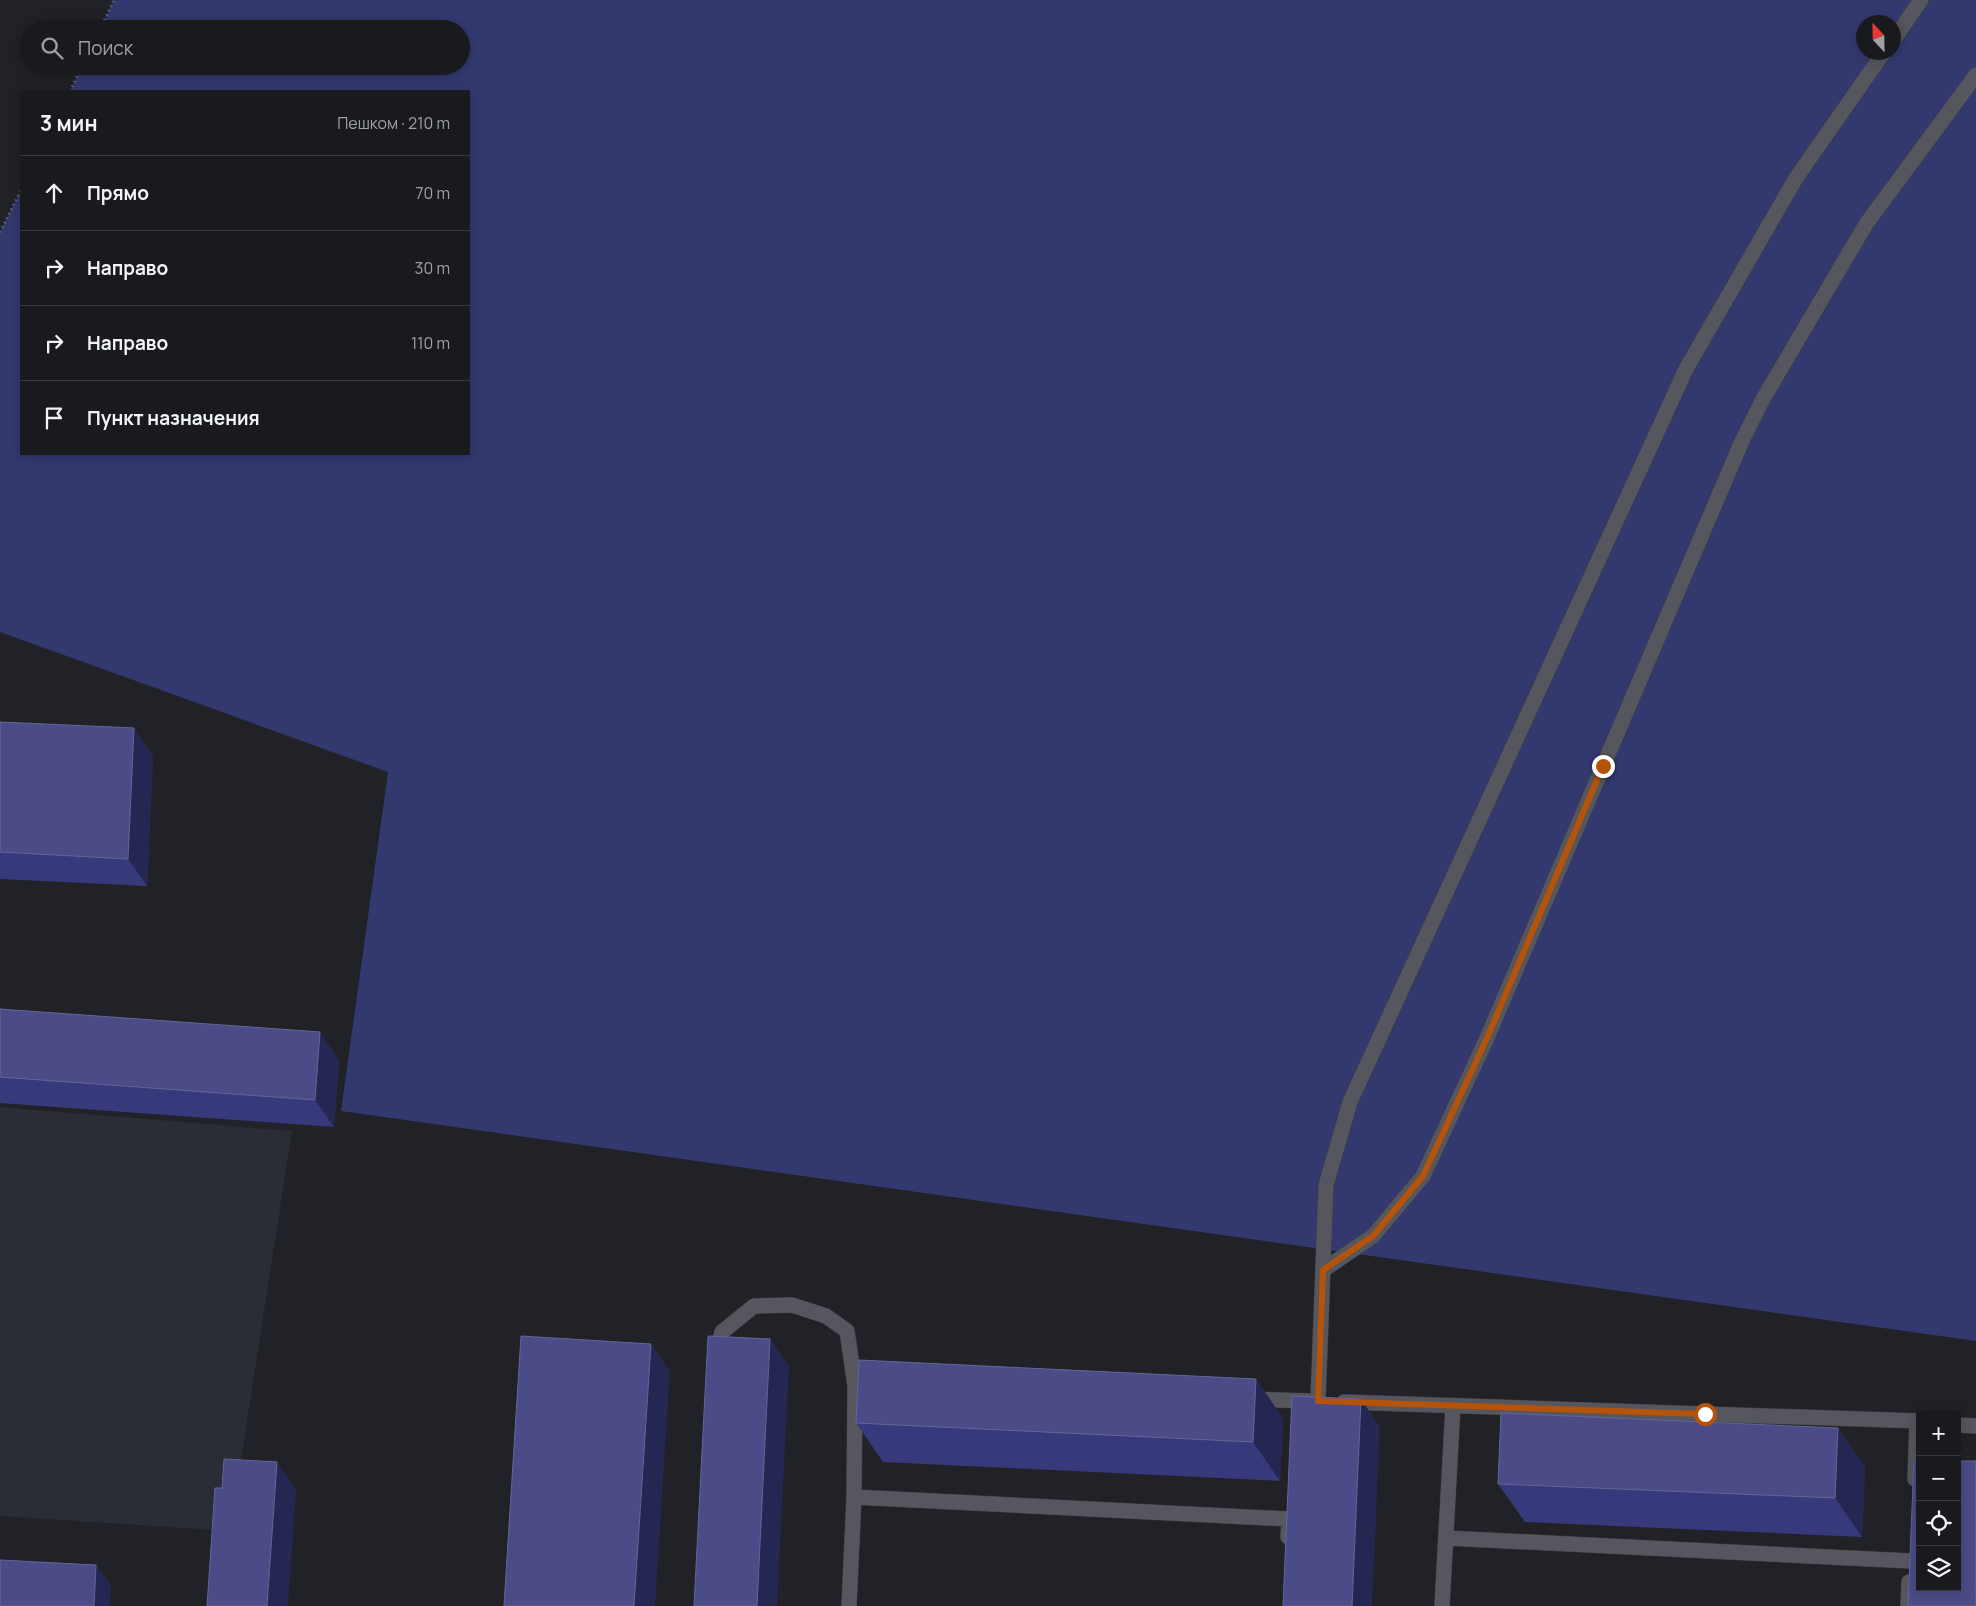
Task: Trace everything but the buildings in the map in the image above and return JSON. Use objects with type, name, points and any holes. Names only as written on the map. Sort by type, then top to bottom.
[{"type":"lane","points":[[1901,28],[1920,0]]},
{"type":"lane","points":[[1318,1401],[1326,1185],[1350,1102],[1686,369],[1796,178],[1878,60]]},
{"type":"lane","points":[[1323,1270],[1373,1236],[1423,1176],[1487,1038],[1738,450],[1763,399],[1866,224],[1976,75]]},
{"type":"lane","points":[[713,1366],[722,1332],[754,1306],[792,1305],[826,1316],[847,1331],[860,1386],[849,1606]]},
{"type":"lane","points":[[1239,1398],[1916,1421]]},
{"type":"lane","points":[[1442,1606],[1453,1406]]},
{"type":"lane","points":[[1961,1424],[1976,1426]]},
{"type":"lane","points":[[1914,1496],[1917,1456]]},
{"type":"lane","points":[[854,1497],[1289,1519],[1288,1548]]},
{"type":"lane","points":[[1446,1538],[1910,1561]]},
{"type":"lane","points":[[1908,1606],[1912,1543]]},
{"type":"path","points":[[104,20],[114,0]]},
{"type":"path","points":[[70,90],[78,75]]},
{"type":"path","points":[[0,232],[20,192]]},
{"type":"shaded area","points":[[114,0],[1976,0],[1976,1341],[341,1111],[388,772],[0,632],[0,232],[20,192],[20,455],[470,455],[470,90],[70,90],[78,75],[470,75],[470,20],[104,20]]},
{"type":"shaded area","points":[[0,1107],[292,1131],[230,1531],[0,1516]]},
{"type":"route","points":[[1603,766],[1487,1038],[1423,1176],[1373,1236],[1323,1270],[1318,1401],[1705,1414]]}]
